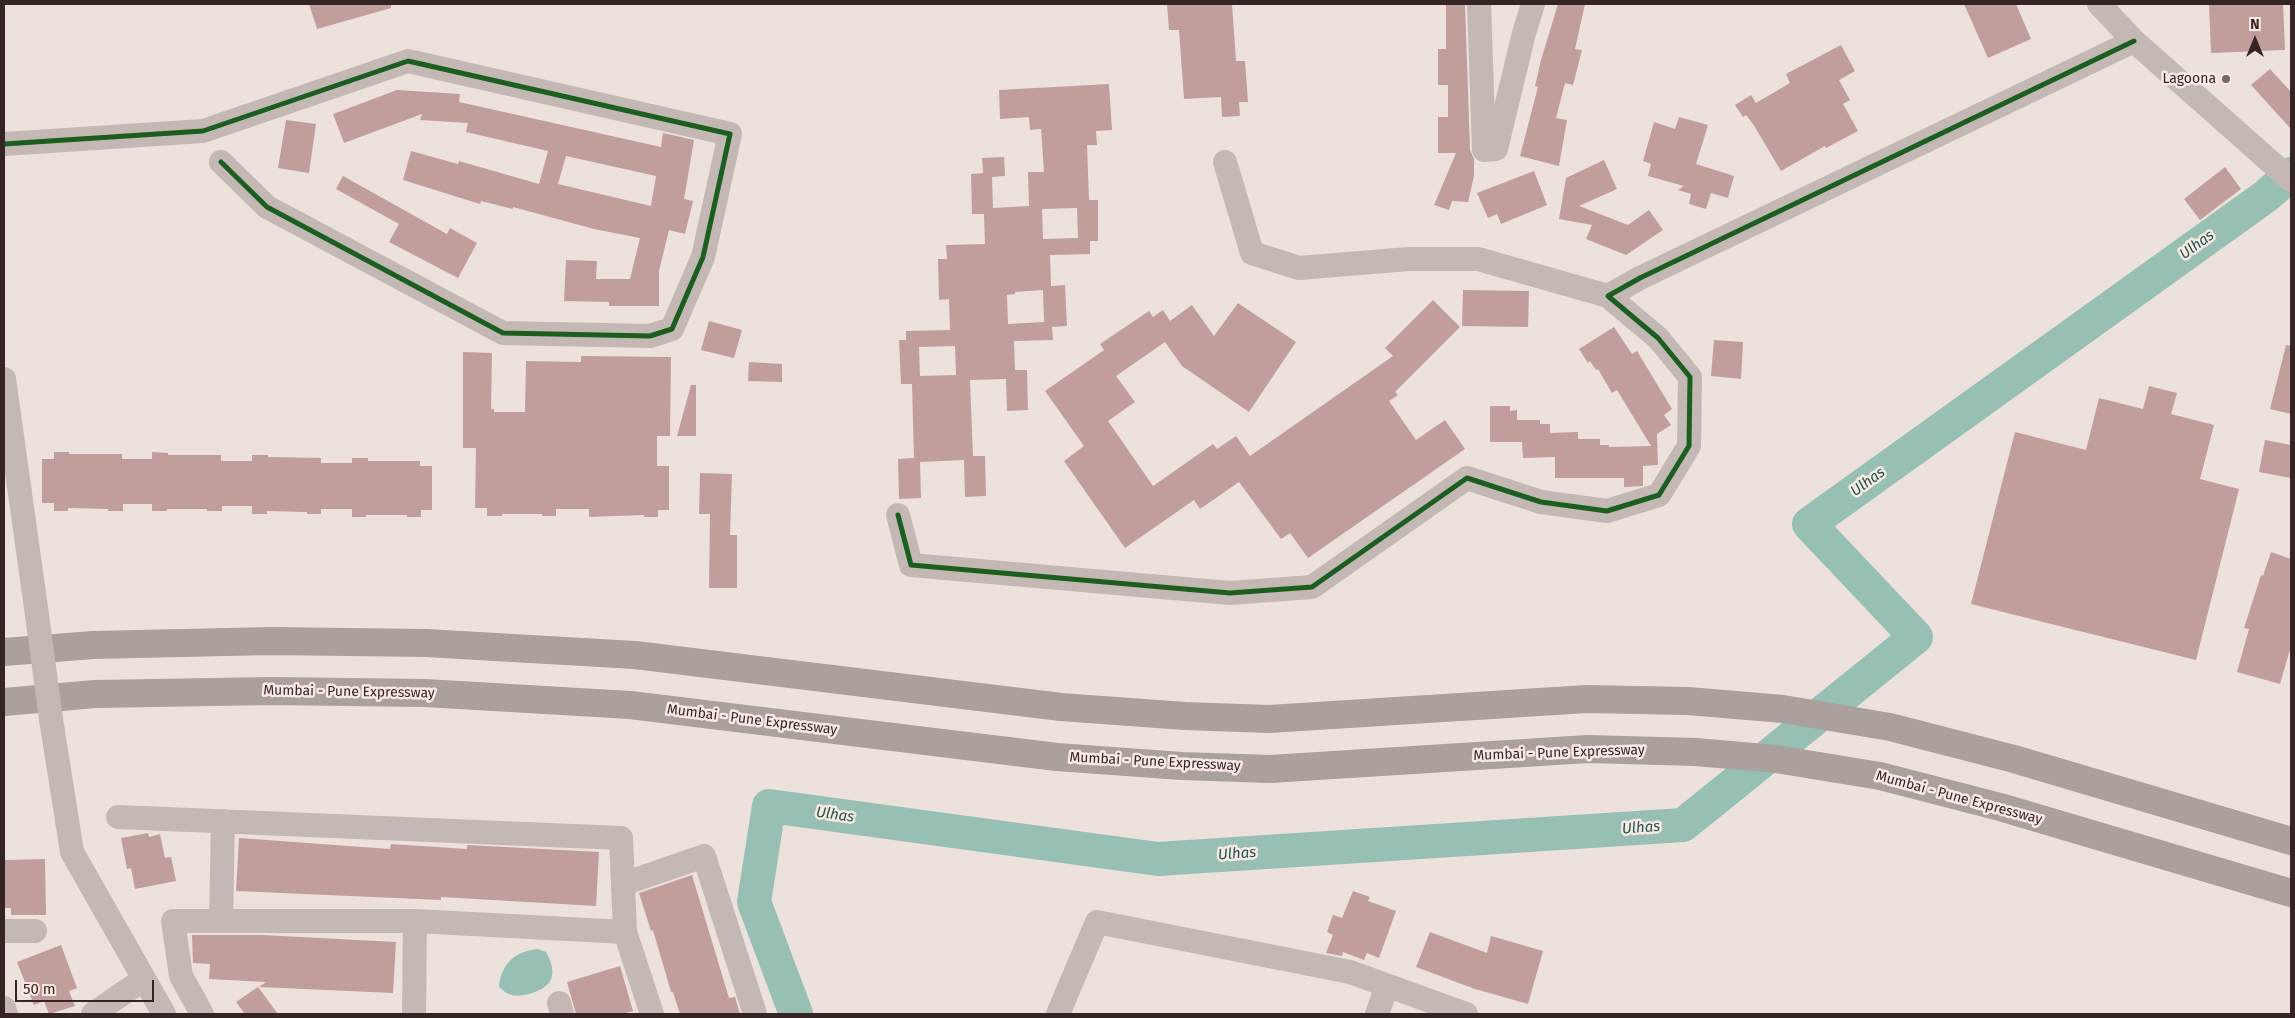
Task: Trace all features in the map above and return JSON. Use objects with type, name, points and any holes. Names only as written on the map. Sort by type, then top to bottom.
[{"type":"highway","points":[[4,652],[102,644],[272,641],[426,642],[635,655],[1061,707],[1185,716],[1269,719],[1587,699],[1688,701],[1783,710],[1888,727],[2014,758],[2291,841]]},
{"type":"highway","name":"Mumbai - Pune Expressway","points":[[4,702],[105,694],[272,691],[425,692],[630,705],[1056,757],[1182,766],[1270,769],[1588,749],[1696,752],[1776,759],[1880,776],[2000,807],[2291,893]]},
{"type":"street","points":[[1480,4],[1484,150],[1496,149],[1524,33],[1533,4]]},
{"type":"street","points":[[2098,4],[2134,41],[2291,180]]},
{"type":"street","points":[[1608,296],[1649,274],[2134,41]]},
{"type":"street","points":[[4,144],[203,130],[408,61],[730,134],[703,257],[672,329],[650,336],[503,332],[266,207],[221,162]]},
{"type":"street","points":[[898,514],[911,565],[1230,593],[1312,587],[1467,478],[1541,502],[1607,510],[1659,495],[1689,446],[1690,377],[1658,338],[1608,296],[1478,259],[1409,259],[1299,268],[1252,253],[1225,162]]},
{"type":"street","points":[[4,379],[72,852],[164,1014]]},
{"type":"street","points":[[118,817],[620,838],[625,932],[652,1014]]},
{"type":"street","points":[[221,921],[223,821]]},
{"type":"street","points":[[623,884],[704,856],[755,1014]]},
{"type":"street","points":[[202,1014],[181,976],[173,921],[416,921],[625,932]]},
{"type":"street","points":[[414,1014],[416,921]]},
{"type":"street","points":[[1058,1014],[1096,922],[1350,972],[1466,1014]]},
{"type":"street","points":[[4,931],[35,931]]},
{"type":"street","points":[[93,1014],[144,979]]},
{"type":"street","points":[[1377,1014],[1387,986]]},
{"type":"street","points":[[4,1008],[6,1014]]},
{"type":"water","points":[[538,949],[546,952],[552,965],[551,979],[544,987],[526,995],[514,995],[499,987],[503,971],[511,960],[523,952]]},
{"type":"building","points":[[309,4],[391,4],[391,8],[317,29]]},
{"type":"building","points":[[1167,4],[1232,4],[1236,61],[1245,61],[1248,102],[1239,102],[1240,116],[1222,117],[1221,97],[1184,99],[1179,30],[1169,30]]},
{"type":"building","points":[[1446,4],[1465,4],[1470,150],[1474,159],[1474,176],[1468,202],[1452,201],[1449,210],[1434,205],[1456,153],[1438,153],[1438,117],[1448,117],[1448,85],[1438,85],[1438,49],[1446,49]]},
{"type":"building","points":[[1558,4],[1585,4],[1575,49],[1582,50],[1573,85],[1565,83],[1556,118],[1567,120],[1559,166],[1520,156],[1538,87],[1535,86],[1541,60]]},
{"type":"building","points":[[1964,4],[2016,4],[2031,39],[1988,58]]},
{"type":"building","points":[[2209,4],[2283,4],[2285,50],[2211,53]]},
{"type":"building","points":[[1841,45],[1855,71],[1839,80],[1850,100],[1843,104],[1858,131],[1826,148],[1825,146],[1781,171],[1753,124],[1746,115],[1743,117],[1735,105],[1751,95],[1756,103],[1790,83],[1786,74]]},
{"type":"building","points":[[2270,69],[2291,92],[2291,129],[2251,85]]},
{"type":"building","points":[[1109,84],[1112,130],[1096,131],[1097,145],[1087,145],[1089,200],[1098,200],[1098,241],[1090,241],[1090,254],[1050,255],[1051,286],[1065,285],[1067,326],[1052,327],[1053,340],[1014,341],[1015,370],[1027,370],[1028,410],[1007,411],[1006,379],[970,380],[973,456],[985,456],[986,496],[965,497],[964,460],[920,462],[921,498],[899,499],[898,459],[914,458],[912,384],[901,384],[899,340],[906,340],[906,331],[950,330],[949,299],[939,300],[938,259],[947,259],[946,245],[985,244],[984,214],[972,214],[971,174],[983,173],[982,158],[1004,157],[1005,176],[992,177],[993,208],[1029,206],[1028,172],[1044,172],[1041,129],[1030,130],[1029,117],[1000,119],[999,90]],"holes":[[[1077,208],[1078,238],[1043,239],[1042,209]],[[1043,290],[1044,322],[1008,324],[1007,295],[1015,294],[1015,292]],[[955,346],[956,375],[920,376],[919,347]]]},
{"type":"building","points":[[397,90],[460,94],[459,102],[661,147],[663,133],[694,140],[684,199],[693,201],[685,234],[669,230],[659,271],[659,306],[609,306],[609,302],[564,301],[566,260],[597,261],[596,279],[630,279],[640,238],[594,229],[513,207],[513,209],[481,201],[480,204],[403,180],[411,151],[458,164],[459,161],[539,184],[548,151],[466,132],[468,123],[420,120],[422,114],[344,143],[333,114]],"holes":[[[566,156],[656,176],[651,206],[558,184]]]},
{"type":"building","points":[[1679,117],[1708,125],[1696,164],[1734,176],[1728,198],[1711,193],[1706,209],[1689,204],[1691,194],[1678,190],[1684,186],[1648,176],[1651,164],[1643,161],[1654,122],[1675,129]]},
{"type":"building","points":[[286,120],[316,124],[309,173],[278,168]]},
{"type":"building","points":[[1604,160],[1617,189],[1579,206],[1628,225],[1649,210],[1663,230],[1626,255],[1586,239],[1592,225],[1559,219],[1566,178]]},
{"type":"building","points":[[2225,167],[2241,189],[2200,220],[2184,199]]},
{"type":"building","points":[[1534,171],[1547,205],[1501,224],[1497,214],[1488,218],[1477,193]]},
{"type":"building","points":[[343,176],[447,234],[450,228],[477,243],[458,278],[389,242],[399,224],[336,189]]},
{"type":"building","points":[[1463,290],[1529,291],[1528,327],[1462,326]]},
{"type":"building","points":[[1433,300],[1460,327],[1395,392],[1398,395],[1389,401],[1416,440],[1445,420],[1465,449],[1308,558],[1290,533],[1281,539],[1239,482],[1200,509],[1194,500],[1125,548],[1064,461],[1084,446],[1045,391],[1104,350],[1100,344],[1149,311],[1153,317],[1163,310],[1170,321],[1192,305],[1214,336],[1238,303],[1296,342],[1249,412],[1182,366],[1165,342],[1116,376],[1135,402],[1108,421],[1153,486],[1213,444],[1217,449],[1236,436],[1250,456],[1393,356],[1385,348]]},
{"type":"building","points":[[709,321],[742,330],[734,358],[701,350]]},
{"type":"building","points":[[1614,327],[1632,354],[1637,351],[1672,409],[1664,415],[1671,425],[1657,434],[1658,465],[1643,466],[1643,486],[1624,487],[1624,478],[1555,478],[1555,457],[1523,458],[1522,442],[1490,442],[1490,406],[1510,406],[1510,411],[1517,410],[1517,420],[1540,420],[1540,424],[1550,424],[1550,433],[1578,432],[1578,439],[1600,439],[1600,445],[1609,445],[1609,447],[1651,446],[1617,390],[1612,393],[1598,369],[1596,370],[1590,361],[1588,363],[1579,349]]},
{"type":"building","points":[[1714,340],[1743,342],[1741,379],[1711,376]]},
{"type":"building","points":[[2286,345],[2291,346],[2291,414],[2270,409]]},
{"type":"building","points":[[463,352],[492,353],[491,409],[494,409],[494,412],[525,412],[526,361],[581,362],[581,356],[671,357],[670,436],[657,436],[657,466],[669,466],[669,510],[658,510],[658,517],[644,517],[644,515],[589,517],[589,509],[556,509],[556,516],[502,514],[502,516],[487,516],[487,508],[475,508],[476,448],[463,448]]},
{"type":"building","points":[[749,362],[782,364],[782,382],[748,381]]},
{"type":"building","points":[[691,385],[696,385],[696,436],[677,436]]},
{"type":"building","points":[[2149,386],[2177,393],[2171,414],[2214,425],[2200,479],[2239,489],[2196,660],[1971,604],[2015,432],[2086,450],[2099,398],[2143,409]]},
{"type":"building","points":[[2265,440],[2291,445],[2291,478],[2259,472]]},
{"type":"building","points":[[54,452],[69,452],[69,454],[122,454],[122,459],[152,459],[152,452],[168,453],[168,455],[221,455],[221,461],[252,461],[252,455],[268,455],[268,457],[321,458],[321,463],[352,463],[352,458],[368,458],[368,461],[420,461],[420,466],[432,466],[432,510],[421,510],[421,517],[366,515],[366,517],[352,517],[352,509],[321,509],[321,514],[267,511],[267,514],[252,514],[252,506],[222,506],[222,511],[167,509],[167,511],[152,511],[152,504],[123,504],[123,511],[68,508],[68,511],[54,511],[54,503],[42,503],[42,459],[54,459]]},
{"type":"building","points":[[700,473],[732,474],[730,535],[737,535],[737,588],[709,588],[710,514],[699,514]]},
{"type":"building","points":[[2271,552],[2291,559],[2291,646],[2280,684],[2237,672],[2249,629],[2244,628],[2261,575],[2263,576]]},
{"type":"building","points":[[148,833],[149,837],[160,834],[165,858],[171,857],[176,881],[135,889],[131,868],[127,869],[121,838]]},
{"type":"building","points":[[239,838],[390,849],[391,844],[467,849],[467,845],[599,852],[596,906],[441,897],[441,900],[236,891]]},
{"type":"building","points":[[45,859],[46,915],[11,915],[11,908],[4,908],[4,860]]},
{"type":"building","points":[[692,875],[729,998],[735,997],[740,1014],[680,1014],[673,992],[671,992],[653,930],[651,931],[639,893]]},
{"type":"building","points":[[1353,891],[1370,897],[1368,901],[1396,911],[1379,958],[1367,953],[1364,960],[1343,952],[1342,956],[1326,953],[1333,935],[1327,932],[1333,915],[1342,918]]},
{"type":"building","points":[[1430,932],[1487,953],[1491,936],[1543,951],[1528,1004],[1475,989],[1416,967]]},
{"type":"building","points":[[192,935],[262,935],[396,942],[393,993],[259,987],[266,982],[209,979],[210,964],[193,963]]},
{"type":"building","points":[[61,945],[77,988],[69,991],[75,1006],[49,1014],[44,1001],[34,1005],[17,962]]},
{"type":"building","points":[[620,966],[633,1011],[622,1014],[576,1014],[567,982]]},
{"type":"building","points":[[258,987],[278,1014],[245,1014],[236,1002]]},
{"type":"waterway","name":"Ulhas","points":[[796,1014],[754,902],[769,806],[1158,859],[1683,825],[1916,637],[1809,524],[2266,196],[2291,174]]},
{"type":"cycle path","points":[[898,515],[911,565],[1230,593],[1312,587],[1467,478],[1541,502],[1607,511],[1659,495],[1689,446],[1690,377],[1658,338],[1608,296],[1640,278],[2134,41]]},
{"type":"cycle path","points":[[4,144],[203,131],[408,61],[730,134],[703,257],[672,329],[650,336],[503,333],[267,207],[221,162]]},
{"type":"place","name":"Lagoona","points":[[2226,79]]}]
